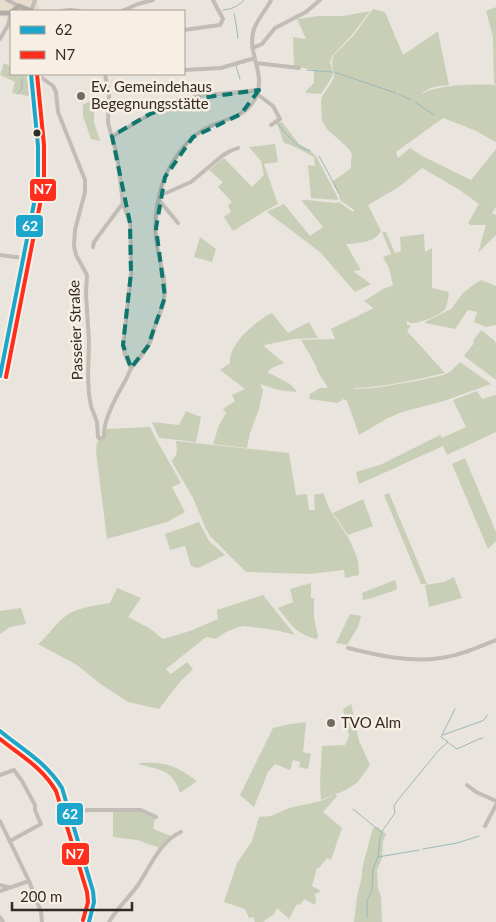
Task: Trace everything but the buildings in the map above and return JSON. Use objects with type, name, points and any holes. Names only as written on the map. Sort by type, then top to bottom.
[{"type":"street","points":[[7,0],[29,10]]},
{"type":"street","points":[[124,10],[153,0]]},
{"type":"street","points":[[185,30],[220,25],[223,19],[213,0]]},
{"type":"street","points":[[258,92],[259,78],[252,37],[271,0]]},
{"type":"street","points":[[253,48],[262,44],[275,28],[300,15],[320,0]]},
{"type":"street","points":[[14,10],[19,6]]},
{"type":"street","points":[[0,39],[10,17]]},
{"type":"street","points":[[185,70],[221,68],[255,58]]},
{"type":"street","points":[[256,63],[299,68]]},
{"type":"street","points":[[0,376],[38,183],[37,133],[31,75]]},
{"type":"street","name":"Passeier Straße","points":[[38,75],[54,86],[58,112],[85,180],[86,186],[75,230],[74,246],[76,255],[87,275],[89,394],[99,439],[104,437],[109,413],[131,368],[136,364],[148,346],[162,308],[165,292],[156,240],[156,219],[160,194],[168,170],[178,154],[198,133],[241,114],[252,104],[258,92]]},
{"type":"street","points":[[106,75],[109,94],[108,123],[117,156],[123,203],[130,223],[131,272],[123,345],[131,368]]},
{"type":"street","points":[[112,136],[150,114],[197,96],[258,92],[273,106],[280,119],[271,124]]},
{"type":"street","points":[[160,194],[191,182],[222,156],[238,148]]},
{"type":"street","points":[[159,200],[178,223]]},
{"type":"street","points":[[93,247],[94,242],[123,203]]},
{"type":"street","points":[[0,255],[23,258]]},
{"type":"street","points":[[348,648],[422,660],[446,658],[496,640]]},
{"type":"street","points":[[0,741],[2,733],[51,771],[62,788],[94,896],[89,922]]},
{"type":"street","points":[[0,774],[14,770],[36,805],[35,810],[42,824],[10,841]]},
{"type":"street","points":[[467,785],[476,792],[496,801]]},
{"type":"street","points":[[485,826],[496,805]]},
{"type":"street","points":[[70,813],[88,810],[141,810],[156,817]]},
{"type":"street","points":[[0,821],[29,881],[41,912],[42,922]]},
{"type":"street","points":[[109,922],[116,910],[137,886],[160,849],[173,836],[181,832]]},
{"type":"street","points":[[0,890],[29,881]]},
{"type":"street","points":[[0,885],[8,887]]},
{"type":"street","points":[[0,917],[2,922]]},
{"type":"highlighted area","points":[[259,90],[241,114],[193,137],[165,177],[156,228],[165,297],[148,346],[131,368],[123,345],[131,273],[130,223],[112,136],[150,114],[186,100]]},
{"type":"green space","points":[[496,7],[496,84],[494,84],[493,37],[486,11]]},
{"type":"green space","points":[[373,9],[385,12],[403,55],[438,32],[449,85],[437,86],[424,92],[421,95],[428,91],[446,87],[496,85],[496,142],[474,130],[443,118],[396,152],[398,158],[410,148],[422,156],[471,180],[496,149],[496,207],[492,213],[496,215],[496,235],[478,253],[486,225],[471,225],[468,223],[479,204],[422,168],[399,187],[368,205],[381,231],[375,238],[365,242],[346,244],[361,270],[354,272],[371,284],[355,292],[320,252],[267,212],[284,204],[310,236],[323,227],[301,200],[339,202],[354,212],[354,210],[340,200],[332,182],[351,168],[352,154],[327,129],[322,121],[321,101],[334,78],[332,62],[334,55],[353,36]]},
{"type":"green space","points":[[370,11],[352,35],[333,55],[330,62],[333,72],[332,77],[321,94],[306,93],[314,83],[314,70],[294,66],[293,37],[306,39],[297,19],[319,16],[343,16]]},
{"type":"green space","points":[[4,63],[10,66],[10,75],[27,75],[29,96],[12,93],[15,82],[0,75]]},
{"type":"green space","points":[[94,99],[94,122],[100,141],[91,139],[83,116],[83,105]]},
{"type":"green space","points":[[282,122],[299,144],[310,150],[317,158],[338,200],[311,198],[308,165],[315,166],[314,157],[284,143],[277,123]]},
{"type":"green space","points":[[275,144],[278,162],[264,164],[278,204],[233,231],[224,217],[231,212],[228,205],[232,202],[218,187],[223,182],[209,170],[224,158],[252,187],[264,175],[261,161],[249,147]]},
{"type":"green space","points":[[382,232],[386,232],[395,253],[401,251],[400,237],[424,234],[425,252],[432,248],[432,288],[449,292],[447,305],[443,311],[430,319],[414,323],[407,321],[407,325],[411,325],[407,331],[445,373],[400,383],[353,389],[374,388],[443,375],[450,372],[460,362],[491,384],[444,401],[402,412],[359,435],[347,401],[343,399],[338,403],[309,399],[310,394],[320,388],[327,388],[327,386],[301,340],[335,339],[331,329],[372,309],[364,301],[393,285],[389,268],[383,257],[391,254]]},
{"type":"green space","points":[[200,237],[216,249],[212,262],[194,257]]},
{"type":"green space","points":[[481,280],[496,286],[496,325],[486,327],[474,322],[477,312],[468,310],[455,329],[425,323],[451,309],[463,293]]},
{"type":"green space","points":[[272,313],[288,333],[309,322],[318,338],[294,339],[264,345],[284,363],[267,372],[290,384],[297,392],[278,390],[260,384],[263,390],[247,448],[213,444],[219,425],[226,413],[223,409],[235,401],[232,395],[245,389],[220,370],[230,363],[238,341],[259,321]]},
{"type":"green space","points":[[481,330],[496,343],[496,380],[464,356]]},
{"type":"green space","points":[[477,391],[482,399],[496,395],[496,432],[447,455],[443,446],[359,484],[356,472],[380,465],[440,435],[442,438],[466,427],[453,400]]},
{"type":"green space","points":[[186,411],[201,417],[196,442],[159,438],[152,422],[179,425]]},
{"type":"green space","points":[[150,427],[181,483],[172,487],[185,512],[167,522],[107,539],[96,451],[97,442],[103,439],[105,429]]},
{"type":"green space","points":[[176,441],[289,453],[296,495],[307,494],[309,510],[315,510],[314,495],[323,493],[330,510],[348,537],[355,552],[359,575],[345,578],[344,570],[309,574],[246,572],[210,536],[206,529],[193,498],[172,462],[177,452]]},
{"type":"green space","points":[[465,458],[496,532],[496,541],[488,549],[452,464]]},
{"type":"green space","points":[[389,493],[427,584],[421,584],[384,495]]},
{"type":"green space","points":[[363,499],[373,526],[348,535],[333,513]]},
{"type":"green space","points":[[199,522],[209,541],[225,555],[198,568],[191,566],[185,546],[170,550],[165,534]]},
{"type":"green space","points":[[454,577],[462,598],[429,607],[425,585],[444,582]]},
{"type":"green space","points":[[395,580],[396,590],[363,600],[362,593]]},
{"type":"green space","points":[[311,583],[311,598],[314,598],[317,639],[298,631],[278,608],[293,602],[290,589]]},
{"type":"green space","points":[[117,588],[141,598],[128,617],[149,628],[163,639],[190,631],[218,619],[217,610],[263,595],[295,635],[244,626],[226,632],[216,639],[206,637],[166,669],[171,674],[187,662],[193,669],[159,709],[128,702],[102,685],[77,665],[38,644],[67,615],[85,608],[110,603]]},
{"type":"green space","points":[[21,608],[26,624],[10,627],[0,634],[0,611]]},
{"type":"green space","points":[[350,614],[361,616],[358,627],[347,645],[336,643]]},
{"type":"green space","points":[[351,704],[359,741],[370,765],[357,783],[340,793],[321,800],[322,746],[345,745],[349,736],[343,709]]},
{"type":"green space","points":[[306,722],[303,752],[311,754],[308,769],[299,767],[300,762],[293,760],[290,770],[275,764],[268,772],[254,807],[240,795],[273,728]]},
{"type":"green space","points":[[138,764],[165,764],[197,781],[180,793],[177,785],[169,775],[159,769]]},
{"type":"green space","points":[[336,794],[337,796],[323,812],[342,828],[331,860],[327,858],[317,868],[312,886],[321,891],[315,894],[315,905],[304,899],[300,905],[297,904],[289,919],[277,908],[274,914],[263,922],[255,922],[253,917],[249,918],[245,909],[224,902],[237,863],[252,841],[259,817],[271,816],[289,808],[321,801]]},
{"type":"green space","points":[[141,811],[155,818],[153,829],[171,836],[160,848],[137,840],[113,837],[113,812]]},
{"type":"green space","points":[[377,827],[386,834],[383,841],[382,858],[377,870],[382,922],[354,922],[364,861],[373,828]]},
{"type":"shaded area","points":[[0,0],[37,0],[40,10],[10,10],[10,20],[0,16]]},
{"type":"waterway","points":[[223,10],[234,7],[244,0]]},
{"type":"waterway","points":[[234,14],[238,38]]},
{"type":"waterway","points":[[236,66],[240,79]]},
{"type":"waterway","points":[[307,70],[332,72]]},
{"type":"waterway","points":[[334,72],[396,93]]},
{"type":"waterway","points":[[17,94],[22,89],[22,79]]},
{"type":"waterway","points":[[399,94],[411,100]]},
{"type":"waterway","points":[[416,103],[434,115]]},
{"type":"waterway","points":[[277,123],[296,143],[310,151]]},
{"type":"waterway","points":[[319,156],[339,193]]},
{"type":"waterway","points":[[367,917],[367,901],[372,890],[373,869],[378,857],[380,837],[395,813],[394,806],[397,801],[439,750],[448,742],[441,737],[455,709]]},
{"type":"waterway","points":[[443,735],[482,721],[487,715]]},
{"type":"waterway","points":[[449,743],[457,749],[483,738]]},
{"type":"waterway","points":[[353,809],[381,832]]},
{"type":"waterway","points":[[423,849],[457,843],[479,836]]},
{"type":"waterway","points":[[378,857],[419,850]]},
{"type":"transit line","name":"62","points":[[0,376],[38,183],[38,146],[31,75]]},
{"type":"transit line","name":"N7","points":[[6,377],[44,184],[44,145],[37,75]]},
{"type":"transit line","name":"62","points":[[0,731],[34,757],[49,771],[62,788],[93,891],[94,902],[89,922]]},
{"type":"transit line","name":"N7","points":[[0,739],[38,768],[56,791],[87,892],[88,902],[83,920]]},
{"type":"place","name":"Ev. Gemeindehaus Begegnungsstätte","points":[[81,96]]},
{"type":"place","name":"TVO Alm","points":[[331,723]]}]
